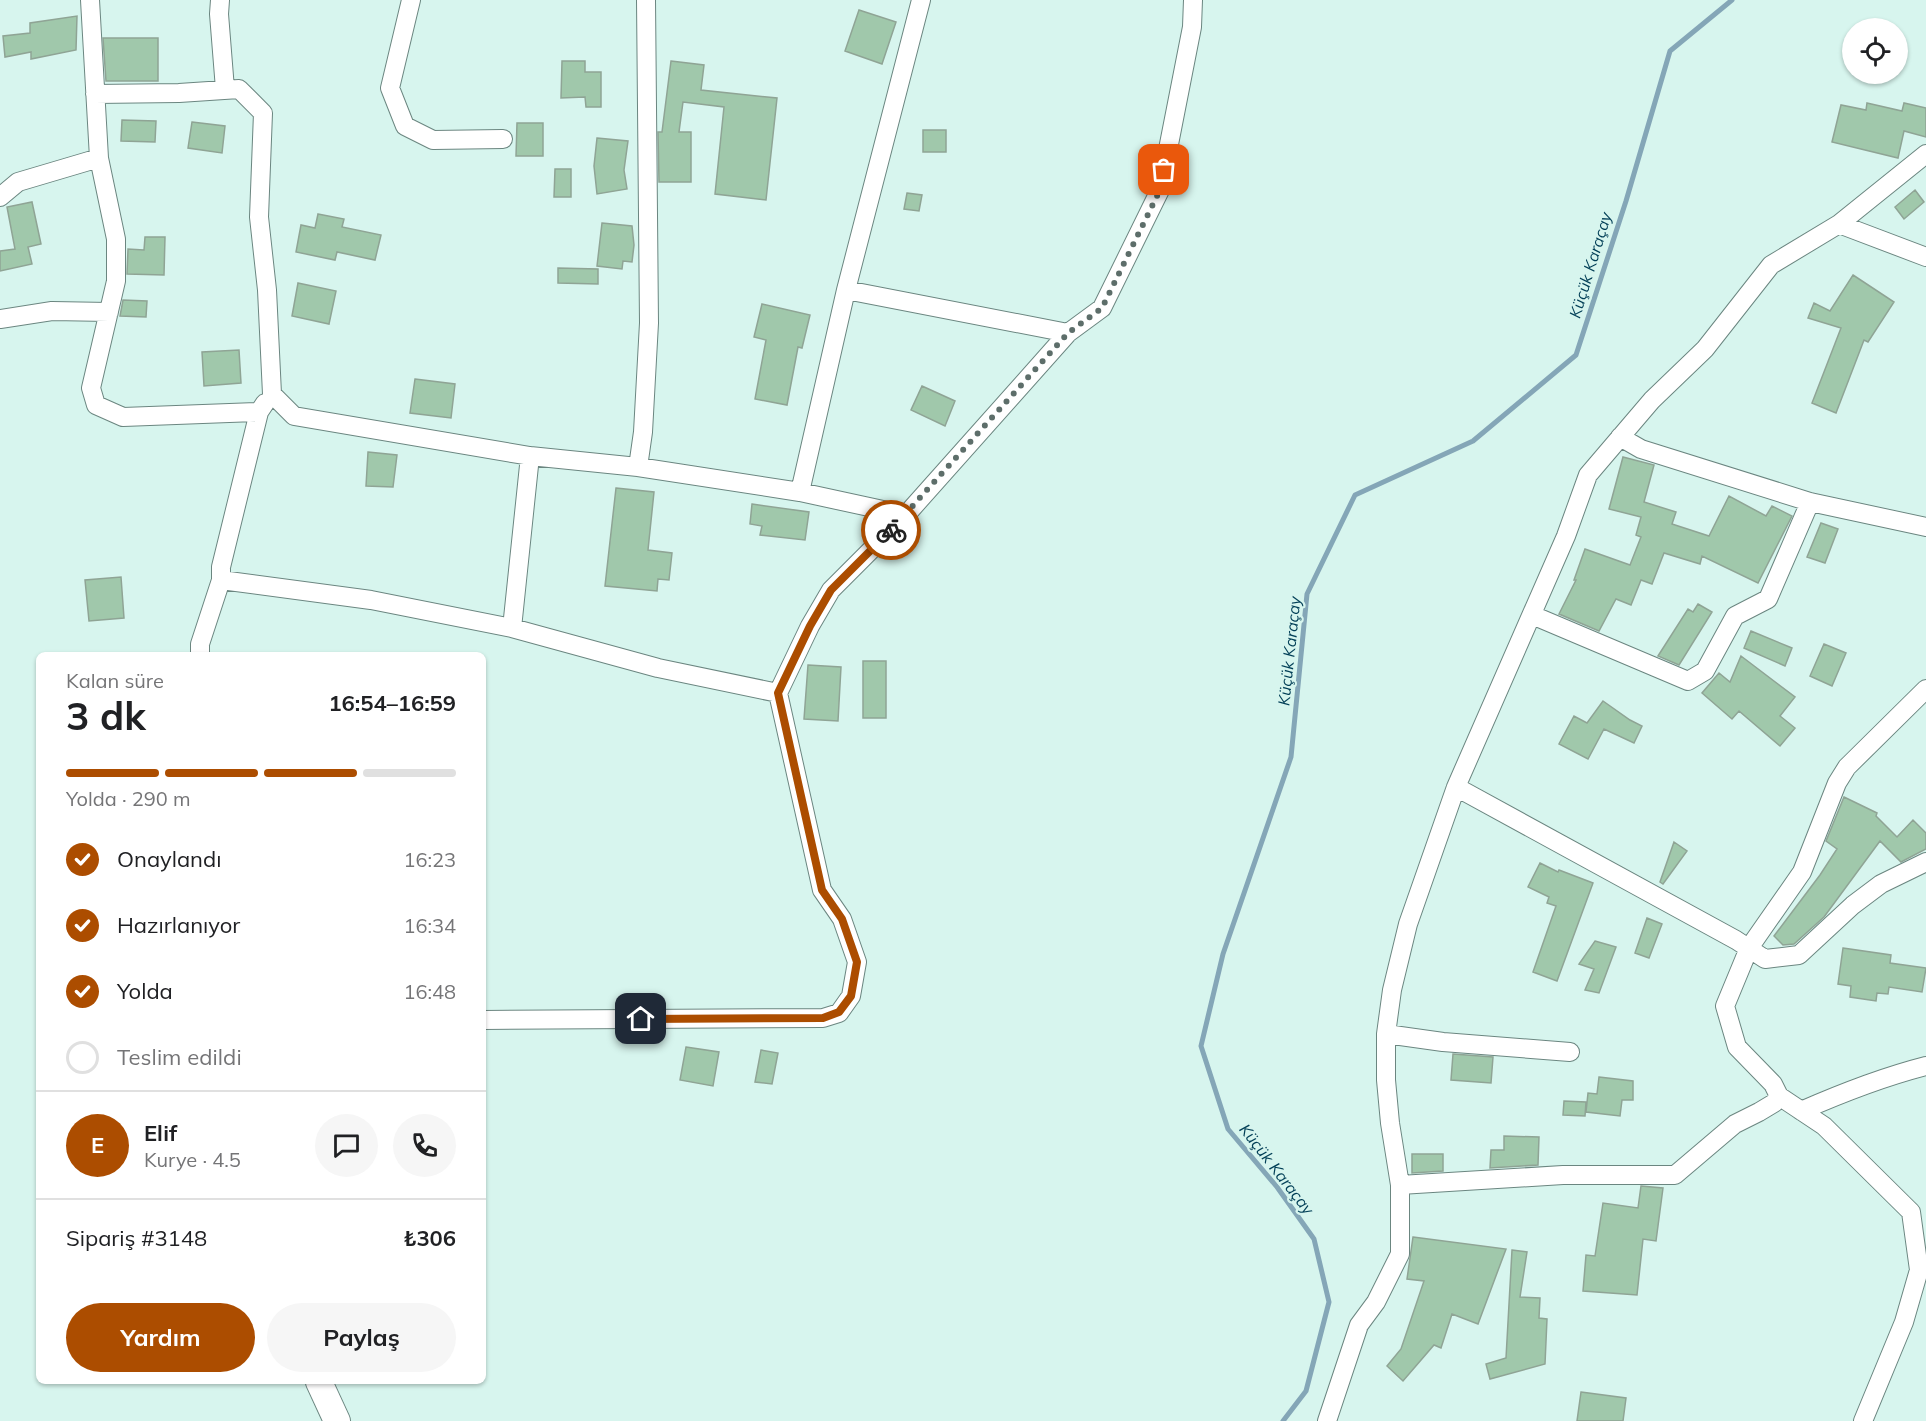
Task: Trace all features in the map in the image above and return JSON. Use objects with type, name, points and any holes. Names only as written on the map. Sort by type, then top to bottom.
[{"type":"street","points":[[90,0],[99,158],[116,239],[117,281],[91,388],[96,405],[123,417],[259,412]]},
{"type":"street","points":[[220,0],[225,89]]},
{"type":"street","points":[[411,0],[390,88],[405,126],[433,140],[503,139]]},
{"type":"street","points":[[638,467],[643,432],[649,323],[646,0]]},
{"type":"street","points":[[486,1020],[823,1018],[839,1012],[851,996],[857,962],[842,919],[822,890],[778,693],[810,626],[831,590],[906,515],[1068,333],[1102,308],[1160,190],[1192,27],[1193,0]]},
{"type":"street","points":[[800,492],[846,290],[924,1]]},
{"type":"street","points":[[94,94],[179,93],[239,89],[263,113],[259,217],[267,290],[272,394],[259,412],[221,567],[221,580],[200,644],[200,652]]},
{"type":"street","points":[[1327,1421],[1359,1325],[1376,1302],[1400,1254],[1402,1224],[1400,1185],[1386,1080],[1386,1034],[1392,990],[1408,924],[1456,787],[1566,536],[1588,475],[1652,400],[1705,349],[1771,265],[1839,224],[1926,154]]},
{"type":"street","points":[[0,197],[18,182],[99,158]]},
{"type":"street","points":[[1839,224],[1926,257]]},
{"type":"street","points":[[846,290],[1068,333]]},
{"type":"street","points":[[0,319],[52,311],[109,312]]},
{"type":"street","points":[[272,394],[294,416],[530,456],[638,467],[800,492],[906,515]]},
{"type":"street","points":[[1620,437],[1641,449],[1810,502],[1926,527]]},
{"type":"street","points":[[512,628],[530,456]]},
{"type":"street","points":[[1532,615],[1688,681],[1705,671],[1735,616],[1768,599],[1810,502]]},
{"type":"street","points":[[221,580],[372,600],[512,628],[658,668],[778,693]]},
{"type":"street","points":[[1863,1421],[1904,1322],[1919,1270],[1911,1212],[1824,1126],[1779,1096],[1773,1084],[1737,1047],[1725,1006],[1749,948],[1802,872],[1838,783],[1847,767],[1926,688]]},
{"type":"street","points":[[1456,787],[1736,940],[1765,959],[1799,955],[1853,905],[1881,884],[1926,862]]},
{"type":"street","points":[[1386,1034],[1443,1042],[1570,1052]]},
{"type":"street","points":[[1801,1111],[1852,1089],[1894,1074],[1926,1066]]},
{"type":"street","points":[[1400,1185],[1563,1175],[1675,1175],[1735,1124],[1774,1104],[1779,1096]]},
{"type":"street","points":[[320,1384],[337,1421]]},
{"type":"building","points":[[859,10],[896,22],[882,64],[845,51]]},
{"type":"building","points":[[77,16],[76,50],[31,59],[31,52],[5,57],[3,36],[30,33],[30,23]]},
{"type":"building","points":[[103,38],[158,38],[158,81],[106,81]]},
{"type":"building","points":[[562,61],[585,61],[585,72],[601,72],[601,107],[586,107],[585,97],[561,98]]},
{"type":"building","points":[[671,61],[704,65],[701,90],[777,98],[766,200],[715,194],[724,107],[683,102],[679,132],[691,132],[691,182],[659,182],[658,132],[662,132]]},
{"type":"building","points":[[1867,103],[1902,111],[1904,103],[1926,108],[1926,137],[1904,131],[1898,158],[1832,142],[1841,105],[1866,110]]},
{"type":"building","points":[[122,120],[156,121],[155,142],[121,141]]},
{"type":"building","points":[[192,122],[225,126],[222,153],[188,148]]},
{"type":"building","points":[[517,123],[543,123],[543,156],[516,156]]},
{"type":"building","points":[[923,130],[946,130],[946,152],[923,152]]},
{"type":"building","points":[[597,138],[628,141],[624,170],[627,189],[597,194],[594,166]]},
{"type":"building","points":[[555,169],[571,169],[571,197],[554,197]]},
{"type":"building","points":[[1915,190],[1924,202],[1904,219],[1895,207]]},
{"type":"building","points":[[907,193],[922,195],[919,211],[904,209]]},
{"type":"building","points":[[32,202],[41,244],[28,247],[32,264],[0,271],[0,251],[15,249],[7,207]]},
{"type":"building","points":[[318,214],[344,219],[342,227],[381,235],[375,260],[337,252],[335,260],[296,252],[301,225],[315,228]]},
{"type":"building","points":[[602,223],[632,226],[634,245],[632,262],[623,261],[622,269],[597,266]]},
{"type":"building","points":[[145,237],[165,237],[164,275],[127,274],[128,249],[144,250]]},
{"type":"building","points":[[558,268],[598,269],[598,284],[558,283]]},
{"type":"building","points":[[1853,275],[1894,302],[1868,342],[1864,340],[1836,413],[1812,403],[1841,328],[1808,318],[1814,303],[1830,311]]},
{"type":"building","points":[[298,283],[336,291],[329,324],[292,316]]},
{"type":"building","points":[[123,300],[147,301],[146,317],[120,316]]},
{"type":"building","points":[[762,304],[810,315],[802,348],[798,347],[787,405],[755,399],[766,340],[754,337]]},
{"type":"building","points":[[239,350],[241,383],[204,386],[202,352]]},
{"type":"building","points":[[415,379],[455,384],[451,418],[410,413]]},
{"type":"building","points":[[922,386],[955,401],[945,426],[911,410]]},
{"type":"building","points":[[368,452],[397,455],[393,487],[366,486]]},
{"type":"building","points":[[1623,457],[1654,465],[1644,502],[1676,512],[1672,524],[1709,536],[1729,496],[1766,516],[1772,506],[1792,516],[1758,583],[1702,556],[1700,564],[1664,553],[1652,584],[1641,580],[1631,605],[1616,599],[1599,631],[1559,614],[1576,580],[1574,580],[1585,549],[1630,565],[1641,537],[1636,535],[1641,517],[1609,509]]},
{"type":"building","points":[[616,488],[654,492],[648,550],[672,553],[669,580],[658,579],[657,591],[605,586]]},
{"type":"building","points":[[752,504],[809,512],[805,540],[760,535],[762,526],[750,524]]},
{"type":"building","points":[[1821,523],[1838,529],[1825,563],[1807,557]]},
{"type":"building","points":[[121,577],[124,618],[89,621],[85,580]]},
{"type":"building","points":[[1698,604],[1712,612],[1679,665],[1658,656],[1688,609],[1693,612]]},
{"type":"building","points":[[1751,631],[1792,648],[1785,666],[1744,648]]},
{"type":"building","points":[[1824,644],[1846,653],[1832,686],[1810,676]]},
{"type":"building","points":[[1741,656],[1795,697],[1780,716],[1795,728],[1780,746],[1739,711],[1732,719],[1702,693],[1719,673],[1730,682]]},
{"type":"building","points":[[863,661],[886,661],[886,718],[863,718]]},
{"type":"building","points":[[808,665],[841,667],[838,721],[804,719]]},
{"type":"building","points":[[1603,701],[1642,726],[1634,743],[1604,729],[1588,759],[1559,744],[1574,716],[1587,723]]},
{"type":"building","points":[[1844,797],[1877,813],[1876,816],[1897,837],[1913,820],[1926,833],[1926,849],[1901,862],[1880,841],[1824,917],[1794,944],[1783,945],[1774,936],[1837,849],[1826,841]]},
{"type":"building","points":[[1674,842],[1687,851],[1663,884],[1660,882]]},
{"type":"building","points":[[1540,863],[1558,872],[1559,870],[1593,883],[1557,981],[1533,972],[1556,906],[1547,903],[1549,897],[1528,887]]},
{"type":"building","points":[[1647,918],[1662,924],[1649,958],[1635,953]]},
{"type":"building","points":[[1595,941],[1616,947],[1599,993],[1585,990],[1594,969],[1579,964]]},
{"type":"building","points":[[1843,948],[1891,955],[1890,963],[1926,968],[1922,992],[1889,987],[1888,994],[1877,993],[1876,1001],[1850,997],[1851,986],[1838,984]]},
{"type":"building","points":[[686,1047],[719,1052],[713,1086],[680,1080]]},
{"type":"building","points":[[761,1050],[778,1053],[772,1084],[755,1082]]},
{"type":"building","points":[[1453,1054],[1493,1057],[1491,1083],[1451,1080]]},
{"type":"building","points":[[1599,1077],[1633,1081],[1633,1100],[1622,1100],[1620,1116],[1586,1112],[1588,1093],[1597,1094]]},
{"type":"building","points":[[1564,1101],[1586,1102],[1585,1116],[1563,1115]]},
{"type":"building","points":[[1504,1136],[1539,1137],[1538,1165],[1490,1168],[1491,1150],[1504,1150]]},
{"type":"building","points":[[1412,1154],[1443,1154],[1443,1171],[1412,1173]]},
{"type":"building","points":[[1641,1186],[1663,1188],[1656,1241],[1643,1239],[1637,1295],[1583,1291],[1586,1255],[1595,1256],[1603,1203],[1638,1208]]},
{"type":"building","points":[[1413,1237],[1506,1249],[1478,1324],[1452,1314],[1441,1348],[1434,1345],[1403,1381],[1387,1366],[1401,1349],[1424,1281],[1407,1279]]},
{"type":"building","points":[[1512,1250],[1527,1252],[1520,1297],[1540,1298],[1539,1318],[1547,1319],[1545,1364],[1490,1379],[1486,1364],[1506,1358]]},
{"type":"building","points":[[1581,1392],[1626,1398],[1623,1421],[1577,1421]]},
{"type":"waterway","name":"Küçük Karaçay","points":[[1283,1421],[1306,1391],[1329,1302],[1314,1239],[1277,1187],[1228,1129],[1201,1046],[1223,954],[1291,757],[1307,594],[1355,495],[1473,441],[1576,355],[1626,201],[1670,51],[1732,0]]},
{"type":"way so far","points":[[891,530],[1068,333],[1102,308],[1160,190],[1164,170]]},
{"type":"route","points":[[641,1019],[823,1018],[839,1012],[851,996],[857,962],[842,919],[822,890],[778,693],[810,626],[831,590],[891,530]]}]
